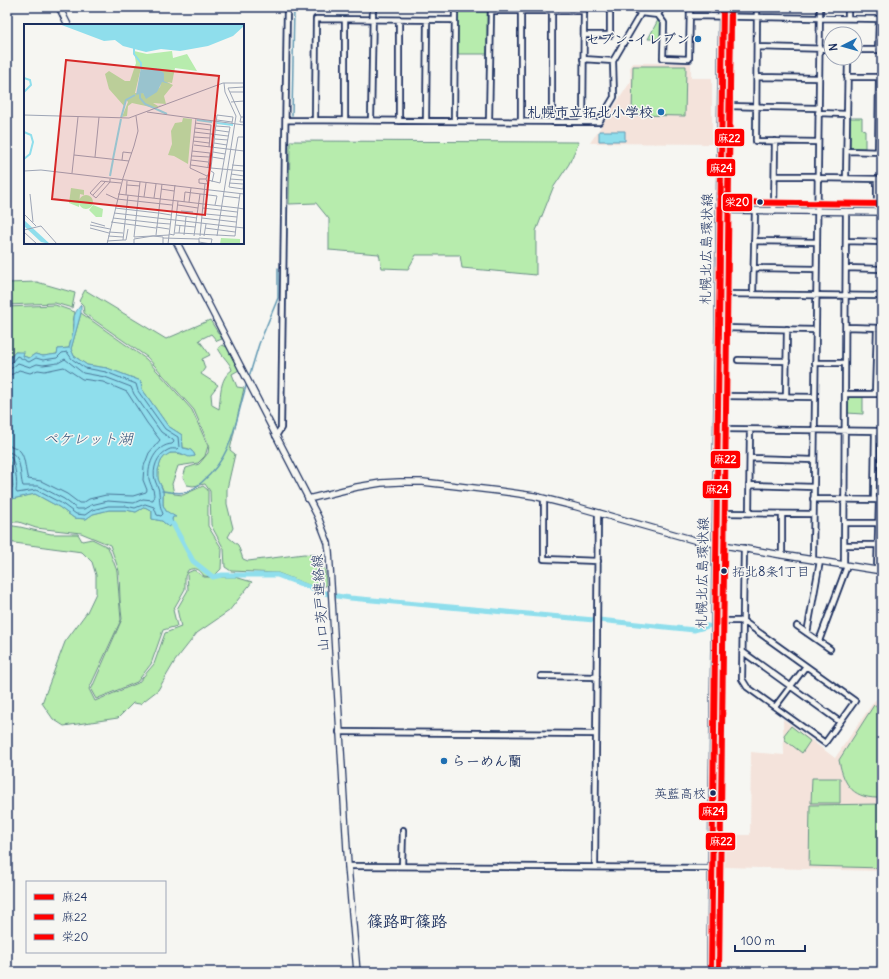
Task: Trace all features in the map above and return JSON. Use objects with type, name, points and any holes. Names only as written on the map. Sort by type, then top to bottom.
[{"type":"main road","name":"札幌北広島環状線","points":[[723,7],[725,17],[727,106],[723,210]]},
{"type":"main road","name":"札幌北広島環状線","points":[[711,972],[725,17],[728,7]]},
{"type":"main road","name":"札幌北広島環状線","points":[[716,972],[721,621],[718,544],[722,513],[720,429],[723,396],[724,328],[722,294]]},
{"type":"street","points":[[59,7],[68,24]]},
{"type":"street","points":[[276,436],[281,428],[287,7]]},
{"type":"street","points":[[371,120],[373,7]]},
{"type":"street","points":[[454,7],[454,121]]},
{"type":"street","points":[[584,35],[610,35],[610,10],[612,7]]},
{"type":"street","points":[[630,7],[640,13],[658,15],[664,23],[663,58],[689,59],[690,7]]},
{"type":"street","points":[[658,15],[662,7]]},
{"type":"street","points":[[757,7],[756,141],[818,142]]},
{"type":"street","points":[[813,560],[820,7]]},
{"type":"street","points":[[848,7],[848,18]]},
{"type":"street","points":[[489,121],[491,11],[552,12],[584,9],[583,122]]},
{"type":"street","points":[[520,122],[521,11]]},
{"type":"street","points":[[552,12],[552,122]]},
{"type":"street","points":[[286,120],[599,122],[614,97],[613,61],[640,13]]},
{"type":"street","points":[[690,16],[880,19],[880,50],[863,50]]},
{"type":"street","points":[[315,120],[316,20],[454,20]]},
{"type":"street","points":[[344,120],[345,20]]},
{"type":"street","points":[[399,20],[399,121]]},
{"type":"street","points":[[426,121],[427,20]]},
{"type":"street","points":[[757,47],[823,49]]},
{"type":"street","points":[[583,59],[613,61]]},
{"type":"street","points":[[846,178],[848,66]]},
{"type":"street","points":[[757,77],[819,78]]},
{"type":"street","points":[[846,151],[880,152],[881,77],[847,77]]},
{"type":"street","points":[[727,106],[818,108]]},
{"type":"street","points":[[818,113],[847,114]]},
{"type":"street","points":[[774,211],[775,141]]},
{"type":"street","points":[[723,210],[879,212],[879,179],[775,176]]},
{"type":"street","points":[[753,294],[755,211]]},
{"type":"street","points":[[819,642],[845,565],[846,212]]},
{"type":"street","points":[[754,241],[817,242]]},
{"type":"street","points":[[846,241],[882,242]]},
{"type":"street","name":"山口茨戸連絡線","points":[[178,244],[318,517],[328,543],[348,866],[357,972]]},
{"type":"street","points":[[754,268],[816,269]]},
{"type":"street","points":[[846,268],[882,269]]},
{"type":"street","points":[[722,294],[882,296]]},
{"type":"street","points":[[846,327],[879,328],[875,394]]},
{"type":"street","points":[[724,328],[815,330]]},
{"type":"street","points":[[786,396],[787,329]]},
{"type":"street","points":[[738,360],[786,361]]},
{"type":"street","points":[[815,363],[845,363]]},
{"type":"street","points":[[845,394],[882,394]]},
{"type":"street","points":[[723,396],[814,397]]},
{"type":"street","points":[[720,429],[882,432]]},
{"type":"street","points":[[749,513],[750,430]]},
{"type":"street","points":[[308,499],[357,487],[381,483],[400,482],[422,482],[499,491],[544,499],[694,540],[880,570],[878,546],[880,523],[875,431]]},
{"type":"street","points":[[750,458],[814,460]]},
{"type":"street","points":[[749,485],[814,487]]},
{"type":"street","points":[[544,499],[544,559],[598,562]]},
{"type":"street","points":[[813,499],[879,500]]},
{"type":"street","points":[[595,867],[598,513]]},
{"type":"street","points":[[722,513],[813,514]]},
{"type":"street","points":[[782,514],[782,555]]},
{"type":"street","points":[[844,522],[880,523]]},
{"type":"street","points":[[844,545],[878,546]]},
{"type":"street","points":[[721,621],[743,621],[855,701],[824,743],[746,687],[742,679],[743,652],[743,621],[744,548]]},
{"type":"street","points":[[807,633],[820,561]]},
{"type":"street","points":[[797,626],[830,649]]},
{"type":"street","points":[[743,652],[840,722]]},
{"type":"street","points":[[775,707],[806,666]]},
{"type":"street","points":[[541,676],[597,677]]},
{"type":"street","points":[[339,732],[596,734]]},
{"type":"street","points":[[402,866],[403,830]]},
{"type":"street","points":[[348,866],[712,868]]},
{"type":"shaded area","name":"札幌市立拓北小学校","points":[[633,63],[691,63],[691,78],[712,78],[712,144],[590,143],[631,81],[630,68]]},
{"type":"shaded area","points":[[875,700],[882,705],[882,871],[724,867],[724,835],[750,835],[751,752],[784,755],[783,719],[835,758]]},
{"type":"green space","points":[[457,12],[487,12],[487,54],[457,54]]},
{"type":"green space","points":[[658,20],[661,24],[661,39],[648,39]]},
{"type":"green space","points":[[633,66],[686,66],[685,116],[632,115]]},
{"type":"green space","points":[[850,118],[862,118],[862,129],[865,130],[865,148],[851,148],[850,146]]},
{"type":"green space","points":[[290,141],[579,142],[569,164],[553,188],[536,231],[536,275],[462,268],[460,255],[416,255],[408,269],[382,268],[379,254],[329,250],[329,219],[316,203],[289,204]]},
{"type":"green space","points":[[37,282],[75,293],[72,308],[55,303],[7,305],[7,283]]},
{"type":"green space","points":[[85,290],[166,339],[210,320],[222,339],[217,341],[211,334],[199,340],[210,355],[202,359],[205,368],[201,374],[218,385],[211,394],[212,405],[219,409],[223,383],[225,378],[232,370],[230,364],[218,348],[222,345],[227,347],[239,370],[232,374],[237,387],[244,388],[230,450],[235,454],[227,489],[227,504],[233,528],[228,537],[238,545],[243,559],[248,561],[304,554],[315,555],[325,570],[326,586],[314,587],[278,573],[231,571],[225,567],[224,549],[211,525],[210,491],[205,484],[193,486],[187,485],[183,477],[186,468],[199,464],[208,453],[209,445],[194,410],[147,357],[84,313],[83,305],[79,301]]},
{"type":"green space","points":[[55,305],[75,312],[73,322],[74,330],[69,348],[58,349],[57,354],[43,356],[35,354],[29,358],[23,356],[24,353],[15,352],[7,361],[7,307]]},
{"type":"green space","points":[[81,313],[146,359],[192,410],[208,446],[205,456],[198,463],[178,466],[172,484],[174,494],[183,495],[203,486],[208,490],[208,526],[222,549],[221,569],[213,577],[235,577],[252,582],[229,611],[197,633],[175,661],[158,690],[140,704],[133,703],[118,718],[64,726],[53,719],[42,703],[65,642],[87,612],[96,593],[96,575],[92,562],[82,552],[7,542],[7,525],[51,534],[78,534],[82,541],[92,539],[108,547],[117,571],[121,620],[89,689],[95,701],[138,683],[154,664],[165,633],[181,627],[177,609],[188,590],[187,573],[194,570],[204,577],[211,577],[204,576],[197,569],[188,570],[185,576],[185,589],[173,610],[177,626],[163,630],[151,664],[137,682],[96,699],[91,690],[122,619],[119,571],[110,545],[81,533],[36,528],[19,522],[7,522],[7,500],[35,494],[59,507],[74,518],[86,519],[93,514],[109,510],[126,510],[136,512],[145,507],[152,511],[152,519],[162,521],[169,527],[173,517],[164,509],[163,490],[158,480],[160,463],[164,456],[171,453],[195,456],[193,452],[187,448],[183,448],[182,435],[168,426],[142,389],[141,381],[107,368],[87,365],[74,356],[71,349]]},
{"type":"green space","points":[[849,396],[863,396],[863,414],[847,413]]},
{"type":"green space","points":[[7,459],[10,462],[13,487],[7,493]]},
{"type":"green space","points":[[874,705],[882,711],[882,798],[864,796],[857,794],[852,790],[847,784],[839,760]]},
{"type":"green space","points":[[791,726],[810,741],[802,753],[785,740],[784,735]]},
{"type":"green space","points":[[812,778],[840,778],[840,803],[811,803]]},
{"type":"green space","points":[[882,804],[882,868],[809,866],[810,805]]},
{"type":"water","points":[[599,131],[625,131],[625,141],[599,141]]},
{"type":"water","name":"ペケレット湖","points":[[81,305],[81,313],[71,349],[74,356],[87,365],[107,368],[141,381],[142,389],[168,426],[182,435],[183,448],[193,452],[195,456],[189,457],[180,453],[170,453],[161,461],[158,470],[158,479],[163,491],[163,505],[166,511],[176,517],[173,517],[173,524],[169,527],[162,521],[152,519],[152,511],[145,507],[136,512],[126,510],[109,510],[93,514],[86,519],[74,518],[59,507],[35,494],[7,500],[7,493],[13,487],[10,462],[7,459],[7,362],[15,352],[24,352],[23,356],[29,358],[35,354],[43,356],[57,354],[58,349],[69,348],[74,327],[74,316]]},
{"type":"waterway","points":[[292,115],[294,7]]},
{"type":"waterway","points":[[249,377],[259,344],[278,298],[278,268]]},
{"type":"waterway","points":[[162,491],[178,493],[187,492],[197,486],[213,472],[227,449],[232,437],[247,383]]},
{"type":"waterway","points":[[173,524],[193,561],[213,577],[222,575],[277,575],[328,594]]},
{"type":"waterway","points":[[337,596],[594,620]]},
{"type":"waterway","points":[[599,620],[694,630],[708,626]]},
{"type":"transit line","name":"麻24","points":[[711,972],[723,7]]},
{"type":"transit line","name":"麻22","points":[[719,972],[731,7]]},
{"type":"transit line","name":"栄20","points":[[731,7],[728,202],[882,204]]},
{"type":"place","name":"セブン-イレブン","points":[[698,39]]},
{"type":"place","name":"札幌市立拓北小学校","points":[[661,112]]},
{"type":"place","name":"拓北8条1丁目","points":[[724,571]]},
{"type":"place","name":"らーめん蘭","points":[[444,761]]},
{"type":"place","name":"英藍高校","points":[[713,793]]},
{"type":"district","name":"篠路町篠路","points":[[407,921]]}]
